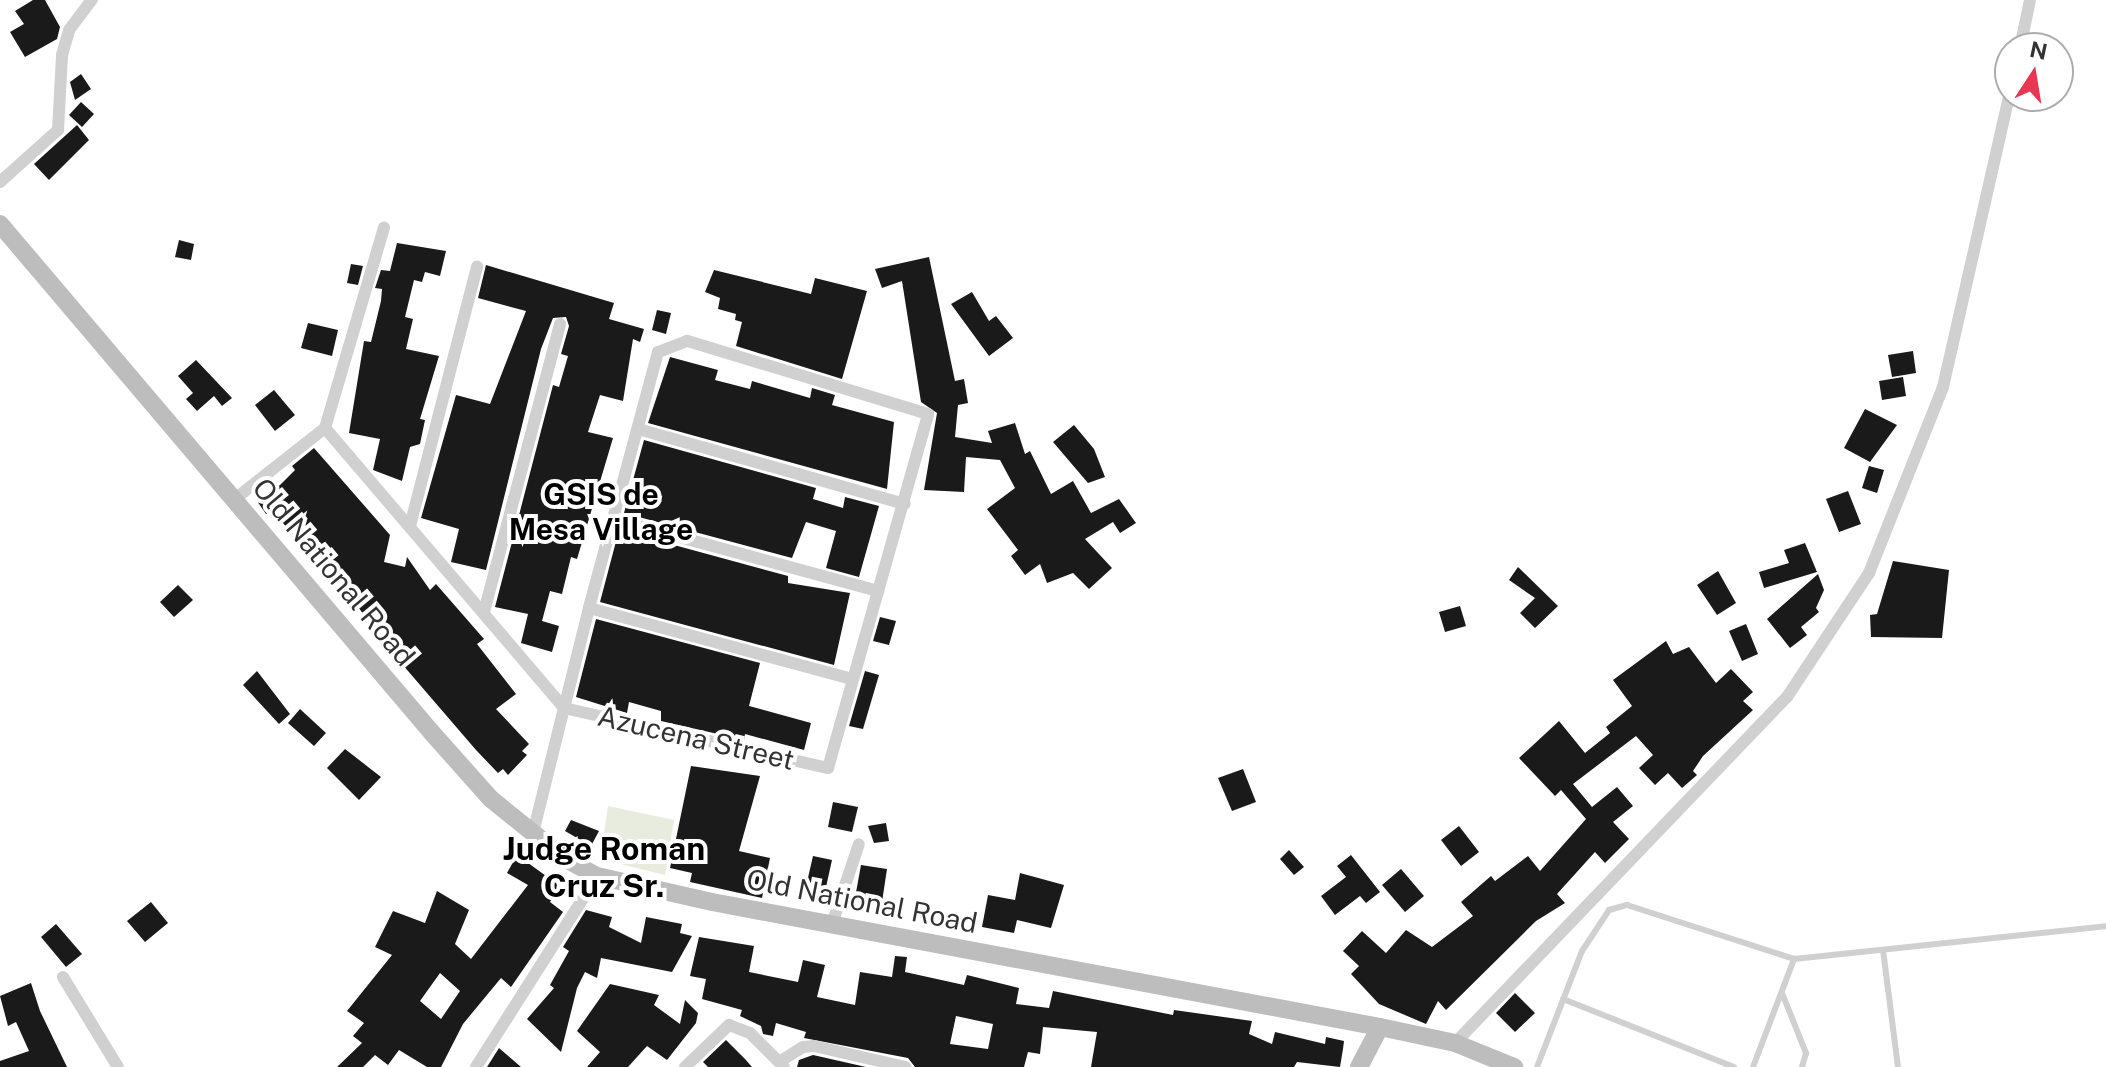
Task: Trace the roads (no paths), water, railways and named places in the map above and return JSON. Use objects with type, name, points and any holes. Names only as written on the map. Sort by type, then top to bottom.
[{"type":"main road","name":"Old National Road","points":[[0,224],[236,498],[433,734],[532,837],[597,876],[832,924],[1380,1027],[1455,1043],[1514,1067]]},
{"type":"main road","points":[[1359,1067],[1380,1027]]},
{"type":"street","points":[[0,182],[58,130],[62,55],[69,30],[92,0]]},
{"type":"street","points":[[2023,32],[2030,0]]},
{"type":"street","points":[[1455,1043],[1787,697],[1869,573],[1943,387],[2005,112]]},
{"type":"street","points":[[236,498],[325,428],[384,227]]},
{"type":"street","points":[[410,526],[477,267]]},
{"type":"street","points":[[484,612],[560,324]]},
{"type":"street","points":[[532,837],[589,608],[658,352],[687,341],[928,414],[905,504],[852,679],[589,608]]},
{"type":"street","points":[[325,428],[564,708]]},
{"type":"street","points":[[638,429],[905,504]]},
{"type":"street","points":[[613,519],[878,591]]},
{"type":"street","name":"Azucena Street","points":[[564,708],[828,768],[852,679]]},
{"type":"street","points":[[832,924],[859,844]]},
{"type":"street","points":[[476,1067],[597,876]]},
{"type":"street","points":[[63,977],[118,1067]]},
{"type":"street","points":[[685,1067],[729,1025],[750,1033],[782,1064],[814,1046],[906,1067]]},
{"type":"lane","points":[[1537,1067],[1582,951],[1609,910],[1627,905],[1794,959],[2106,926]]},
{"type":"lane","points":[[1883,950],[1898,1067]]},
{"type":"lane","points":[[1753,1067],[1794,959]]},
{"type":"lane","points":[[1782,993],[1806,1053],[1802,1067]]},
{"type":"lane","points":[[1563,999],[1734,1067]]},
{"type":"district","name":"GSIS de Mesa Village","points":[[601,511]]},
{"type":"district","name":"Judge Roman Cruz Sr.","points":[[604,868]]}]
